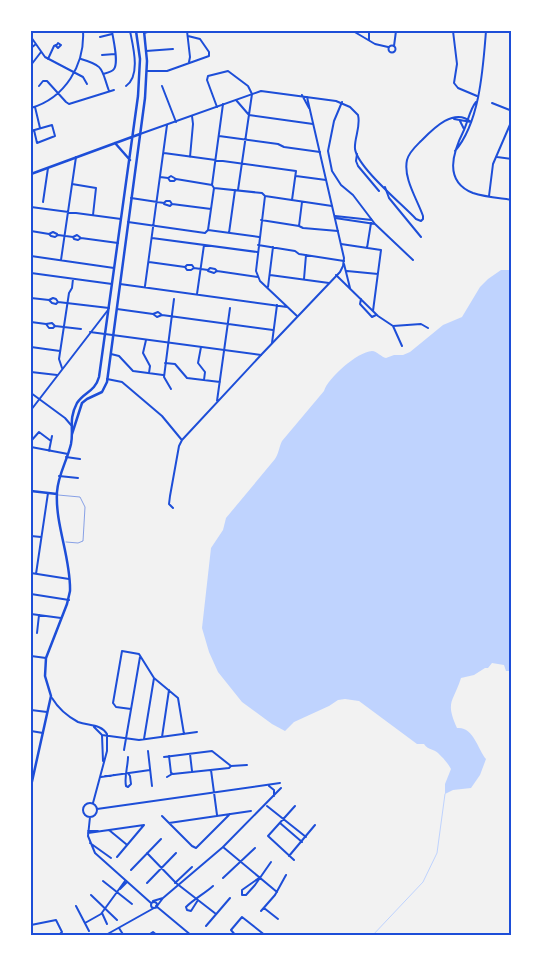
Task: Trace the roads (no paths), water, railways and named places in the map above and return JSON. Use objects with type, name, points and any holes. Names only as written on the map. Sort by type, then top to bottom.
[{"type":"main road","points":[[72,436],[71,425],[78,402],[94,388],[99,378],[106,334],[140,73],[136,31]]},
{"type":"main road","points":[[31,786],[50,696],[45,676],[46,658],[68,600],[70,588],[57,494],[59,476],[67,456],[81,404],[102,392],[107,379],[147,71],[144,32]]},
{"type":"main road","points":[[31,174],[140,134]]},
{"type":"main road","points":[[115,143],[130,160]]},
{"type":"main road","points":[[123,204],[130,205]]},
{"type":"main road","points":[[114,268],[122,269]]},
{"type":"main road","points":[[99,378],[107,379]]},
{"type":"main road","points":[[31,491],[57,494]]},
{"type":"street","points":[[31,108],[44,103],[58,93],[75,72],[81,59],[83,31]]},
{"type":"street","points":[[126,86],[131,82],[134,74],[130,31]]},
{"type":"street","points":[[144,32],[151,31]]},
{"type":"street","points":[[187,31],[189,62]]},
{"type":"street","points":[[353,31],[393,52],[395,50],[396,31]]},
{"type":"street","points":[[368,40],[369,31]]},
{"type":"street","points":[[452,31],[457,64],[454,83],[458,88],[477,96]]},
{"type":"street","points":[[455,151],[464,137],[476,102],[482,73],[486,31]]},
{"type":"street","points":[[100,37],[112,33],[115,54],[114,69],[103,74]]},
{"type":"street","points":[[31,36],[48,59],[83,77],[87,84]]},
{"type":"street","points":[[147,71],[165,71],[208,57],[210,54],[205,44],[200,39],[188,36]]},
{"type":"street","points":[[31,48],[36,44]]},
{"type":"street","points":[[48,59],[56,45]]},
{"type":"street","points":[[388,48],[391,45],[394,46]]},
{"type":"street","points":[[146,51],[173,49]]},
{"type":"street","points":[[31,65],[41,52]]},
{"type":"street","points":[[102,55],[115,54]]},
{"type":"street","points":[[81,59],[97,64],[109,91]]},
{"type":"street","points":[[512,62],[512,78]]},
{"type":"street","points":[[217,107],[207,78],[225,70],[232,73],[248,86],[252,94],[242,164],[229,233]]},
{"type":"street","points":[[39,86],[43,81],[47,81],[66,102],[71,104],[114,90]]},
{"type":"street","points":[[162,86],[176,122]]},
{"type":"street","points":[[140,134],[252,94],[267,91],[342,102],[358,115],[360,124],[356,144],[357,165],[380,191]]},
{"type":"street","points":[[302,95],[310,109]]},
{"type":"street","points":[[307,96],[350,289]]},
{"type":"street","points":[[236,100],[249,115],[314,124]]},
{"type":"street","points":[[342,102],[334,121],[329,144],[330,162],[336,179],[354,195],[371,222],[367,248]]},
{"type":"street","points":[[492,103],[512,111]]},
{"type":"street","points":[[208,230],[223,104]]},
{"type":"street","points":[[35,107],[40,128]]},
{"type":"street","points":[[190,157],[194,122],[192,116]]},
{"type":"street","points":[[452,118],[469,121]]},
{"type":"street","points":[[356,154],[363,166],[418,220],[422,220],[423,216],[408,177],[408,158],[414,149],[443,121],[460,118],[469,121]]},
{"type":"street","points":[[460,120],[464,130]]},
{"type":"street","points":[[489,196],[491,173],[512,120]]},
{"type":"street","points":[[469,121],[457,143],[452,166],[458,181],[468,191],[512,200]]},
{"type":"street","points":[[145,287],[167,125]]},
{"type":"street","points":[[53,126],[55,136],[37,143],[32,130],[40,128],[53,126]]},
{"type":"street","points":[[219,136],[320,152]]},
{"type":"street","points":[[163,153],[296,171],[292,200]]},
{"type":"street","points":[[496,157],[512,159]]},
{"type":"street","points":[[61,260],[76,158]]},
{"type":"street","points":[[43,202],[48,168]]},
{"type":"street","points":[[296,176],[326,180]]},
{"type":"street","points":[[160,177],[168,178],[170,181],[176,180],[212,185]]},
{"type":"street","points":[[72,184],[96,188],[93,215]]},
{"type":"street","points":[[385,187],[389,198],[421,237]]},
{"type":"street","points":[[214,188],[262,193],[265,196],[332,206]]},
{"type":"street","points":[[265,196],[257,252],[256,266],[258,277],[298,316]]},
{"type":"street","points":[[131,198],[164,203],[170,201],[172,204],[211,209]]},
{"type":"street","points":[[299,226],[302,202]]},
{"type":"street","points":[[31,207],[121,219]]},
{"type":"street","points":[[335,217],[375,224],[413,260]]},
{"type":"street","points":[[261,220],[303,228],[338,231]]},
{"type":"street","points":[[128,222],[205,233],[208,230],[259,237]]},
{"type":"street","points":[[31,231],[49,234],[54,232],[58,235],[73,237],[77,235],[81,238],[118,243]]},
{"type":"street","points":[[73,237],[75,240],[81,238]]},
{"type":"street","points":[[152,238],[257,252]]},
{"type":"street","points":[[341,244],[381,250],[373,311]]},
{"type":"street","points":[[197,294],[204,245]]},
{"type":"street","points":[[258,245],[344,262]]},
{"type":"street","points":[[268,288],[273,247]]},
{"type":"street","points":[[304,279],[306,255]]},
{"type":"street","points":[[31,256],[114,268]]},
{"type":"street","points":[[148,262],[185,267],[187,270],[194,268],[214,273],[217,271],[258,277]]},
{"type":"street","points":[[173,508],[170,504],[170,496],[182,440],[336,276],[344,262]]},
{"type":"street","points":[[347,271],[378,274]]},
{"type":"street","points":[[31,273],[112,284]]},
{"type":"street","points":[[270,275],[329,283]]},
{"type":"street","points":[[336,276],[373,311],[393,326],[402,346]]},
{"type":"street","points":[[62,368],[59,361],[60,351],[67,303],[73,278]]},
{"type":"street","points":[[120,284],[287,307]]},
{"type":"street","points":[[31,298],[49,300],[56,304],[58,302],[109,308]]},
{"type":"street","points":[[171,389],[164,380],[164,375],[174,299]]},
{"type":"street","points":[[361,299],[360,304],[372,317],[377,314]]},
{"type":"street","points":[[272,344],[277,305]]},
{"type":"street","points":[[31,410],[109,308]]},
{"type":"street","points":[[217,402],[230,308]]},
{"type":"street","points":[[117,309],[154,314],[158,312],[172,317],[273,330]]},
{"type":"street","points":[[154,314],[158,318],[162,315]]},
{"type":"street","points":[[31,322],[46,324],[48,322],[55,326],[81,329]]},
{"type":"street","points":[[393,326],[420,324],[428,328]]},
{"type":"street","points":[[90,332],[261,355]]},
{"type":"street","points":[[146,340],[143,354],[150,364],[149,373]]},
{"type":"street","points":[[31,347],[60,351]]},
{"type":"street","points":[[201,347],[198,363],[204,372],[204,380]]},
{"type":"street","points":[[110,354],[118,356],[132,371],[164,375]]},
{"type":"street","points":[[165,363],[175,364],[187,378],[220,382]]},
{"type":"street","points":[[31,372],[57,375]]},
{"type":"street","points":[[107,379],[119,380],[124,383],[162,416],[182,440]]},
{"type":"street","points":[[31,393],[65,418],[71,425]]},
{"type":"street","points":[[31,441],[39,432],[51,441]]},
{"type":"street","points":[[49,451],[52,436]]},
{"type":"street","points":[[31,446],[80,459]]},
{"type":"street","points":[[59,476],[78,478]]},
{"type":"street","points":[[36,574],[48,493]]},
{"type":"street","points":[[31,536],[42,537]]},
{"type":"street","points":[[31,574],[69,578]]},
{"type":"street","points":[[31,594],[68,600]]},
{"type":"street","points":[[31,614],[61,618]]},
{"type":"street","points":[[37,633],[39,615]]},
{"type":"street","points":[[131,709],[116,707],[113,703],[122,651],[138,654],[154,678],[179,699],[184,734]]},
{"type":"street","points":[[31,656],[46,658]]},
{"type":"street","points":[[124,750],[140,656]]},
{"type":"street","points":[[144,740],[154,678]]},
{"type":"street","points":[[162,737],[170,690]]},
{"type":"street","points":[[50,696],[56,705],[68,716],[78,722],[101,728],[107,736],[107,748],[93,804],[97,810]]},
{"type":"street","points":[[31,710],[47,712]]},
{"type":"street","points":[[91,726],[99,730],[102,735],[103,763]]},
{"type":"street","points":[[31,731],[43,733]]},
{"type":"street","points":[[102,735],[144,740],[196,732]]},
{"type":"street","points":[[103,747],[107,748]]},
{"type":"street","points":[[164,757],[213,751],[231,766]]},
{"type":"street","points":[[148,752],[152,786]]},
{"type":"street","points":[[190,754],[192,772]]},
{"type":"street","points":[[169,756],[172,774]]},
{"type":"street","points":[[126,786],[128,757]]},
{"type":"street","points":[[167,777],[172,774],[247,765]]},
{"type":"street","points":[[100,777],[150,770]]},
{"type":"street","points":[[211,770],[217,816]]},
{"type":"street","points":[[123,788],[126,786],[132,787],[128,773]]},
{"type":"street","points":[[97,810],[280,783]]},
{"type":"street","points":[[268,786],[273,789],[274,796]]},
{"type":"street","points":[[147,910],[151,903],[163,898],[179,886],[224,847],[281,788]]},
{"type":"street","points":[[90,817],[85,814],[84,808],[87,804],[93,804]]},
{"type":"street","points":[[266,805],[306,837]]},
{"type":"street","points":[[294,860],[268,837],[295,806]]},
{"type":"street","points":[[90,817],[96,814],[97,810]]},
{"type":"street","points":[[169,823],[251,811]]},
{"type":"street","points":[[162,816],[196,848],[230,814]]},
{"type":"street","points":[[221,815],[224,820]]},
{"type":"street","points":[[90,817],[88,832],[90,843],[97,857],[192,936]]},
{"type":"street","points":[[280,823],[302,842]]},
{"type":"street","points":[[88,832],[143,825],[117,857]]},
{"type":"street","points":[[289,856],[316,825]]},
{"type":"street","points":[[109,830],[127,845]]},
{"type":"street","points":[[130,870],[161,838]]},
{"type":"street","points":[[90,843],[111,858]]},
{"type":"street","points":[[224,847],[277,892]]},
{"type":"street","points":[[223,878],[255,848]]},
{"type":"street","points":[[147,853],[179,886],[216,914]]},
{"type":"street","points":[[147,883],[176,853]]},
{"type":"street","points":[[259,878],[242,890],[242,895],[246,895],[255,885],[271,862]]},
{"type":"street","points":[[175,882],[192,867]]},
{"type":"street","points":[[261,911],[277,892],[286,875]]},
{"type":"street","points":[[103,881],[132,904]]},
{"type":"street","points":[[85,923],[102,913],[126,881]]},
{"type":"street","points":[[198,900],[186,907],[187,910],[191,911],[198,900],[212,886]]},
{"type":"street","points":[[91,895],[117,920]]},
{"type":"street","points":[[104,936],[147,910],[156,907],[163,898]]},
{"type":"street","points":[[206,926],[230,898]]},
{"type":"street","points":[[151,903],[155,902],[156,907]]},
{"type":"street","points":[[76,906],[89,931]]},
{"type":"street","points":[[264,908],[278,919]]},
{"type":"street","points":[[102,913],[107,924]]},
{"type":"street","points":[[236,936],[231,930],[242,917],[266,936]]},
{"type":"street","points":[[31,930],[31,925],[56,920],[62,931],[62,934],[58,936]]},
{"type":"street","points":[[119,928],[124,936]]},
{"type":"street","points":[[147,936],[153,932],[158,936]]},
{"type":"lane","points":[[295,251],[296,246]]},
{"type":"lane","points":[[57,494],[80,498],[85,507],[83,541],[78,543],[63,542]]},
{"type":"water","points":[[501,270],[512,270],[512,671],[506,671],[504,665],[492,663],[488,668],[474,675],[461,678],[451,707],[453,719],[457,728],[463,728],[471,734],[486,759],[480,775],[471,788],[453,790],[445,794],[445,784],[451,769],[444,759],[424,744],[417,744],[359,701],[338,700],[294,722],[285,731],[272,724],[242,702],[218,672],[209,652],[202,628],[211,548],[223,530],[226,518],[275,459],[282,441],[324,391],[331,379],[351,361],[366,352],[374,351],[386,358],[410,352],[443,325],[462,317],[480,287]]},
{"type":"waterway","points":[[372,936],[423,882],[437,853],[445,794]]}]
